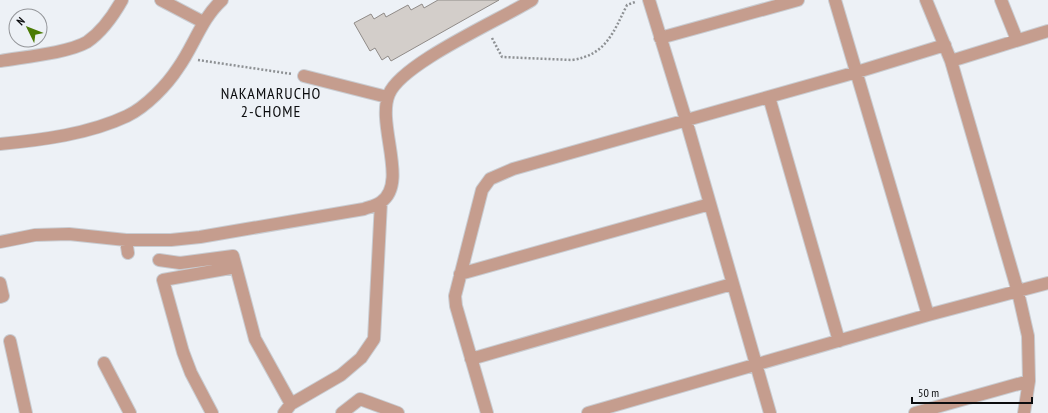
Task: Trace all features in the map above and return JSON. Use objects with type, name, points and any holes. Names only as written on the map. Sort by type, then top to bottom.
[{"type":"street","points":[[0,61],[73,48],[86,42],[98,33],[111,19],[122,0]]},
{"type":"street","points":[[161,0],[203,22]]},
{"type":"street","points":[[0,144],[58,136],[93,127],[128,115],[157,93],[172,77],[185,58],[203,22],[222,0]]},
{"type":"street","points":[[0,242],[35,235],[69,234],[126,240],[170,240],[200,237],[364,210],[381,202],[390,192],[393,180],[386,122],[388,97],[391,89],[406,72],[532,0]]},
{"type":"street","points":[[649,0],[686,120],[770,413]]},
{"type":"street","points":[[660,38],[798,0]]},
{"type":"street","points":[[835,0],[928,315]]},
{"type":"street","points":[[926,0],[951,61],[1018,292],[1028,336],[1029,381],[1024,413]]},
{"type":"street","points":[[1001,0],[1017,40]]},
{"type":"street","points":[[951,61],[1048,31]]},
{"type":"street","points":[[487,413],[456,306],[455,296],[482,190],[490,179],[513,169],[857,72],[945,45]]},
{"type":"street","points":[[304,76],[388,97]]},
{"type":"street","points":[[769,97],[839,341]]},
{"type":"street","points":[[159,260],[180,263],[233,256],[255,339],[288,409],[340,375],[361,358],[374,339],[381,202]]},
{"type":"street","points":[[460,274],[710,204]]},
{"type":"street","points":[[126,240],[128,252]]},
{"type":"street","points":[[212,413],[191,373],[183,352],[163,280],[236,267]]},
{"type":"street","points":[[0,283],[3,296],[0,297]]},
{"type":"street","points":[[588,413],[756,366],[928,315],[1048,283]]},
{"type":"street","points":[[471,359],[732,284]]},
{"type":"street","points":[[10,341],[26,413]]},
{"type":"street","points":[[104,363],[130,413]]},
{"type":"street","points":[[915,413],[1029,381]]},
{"type":"street","points":[[342,413],[360,399],[398,413]]},
{"type":"path","points":[[486,27],[502,57],[572,60],[596,53],[607,40],[627,5],[642,0]]},
{"type":"path","points":[[185,58],[304,76]]},
{"type":"building","points":[[438,0],[499,0],[391,61],[388,56],[382,60],[375,48],[370,51],[354,23],[371,14],[374,19],[384,13],[386,17],[408,5],[411,10],[422,4],[424,8]]},
{"type":"district","name":"NAKAMARUCHO 2-CHOME","points":[[271,102]]}]
